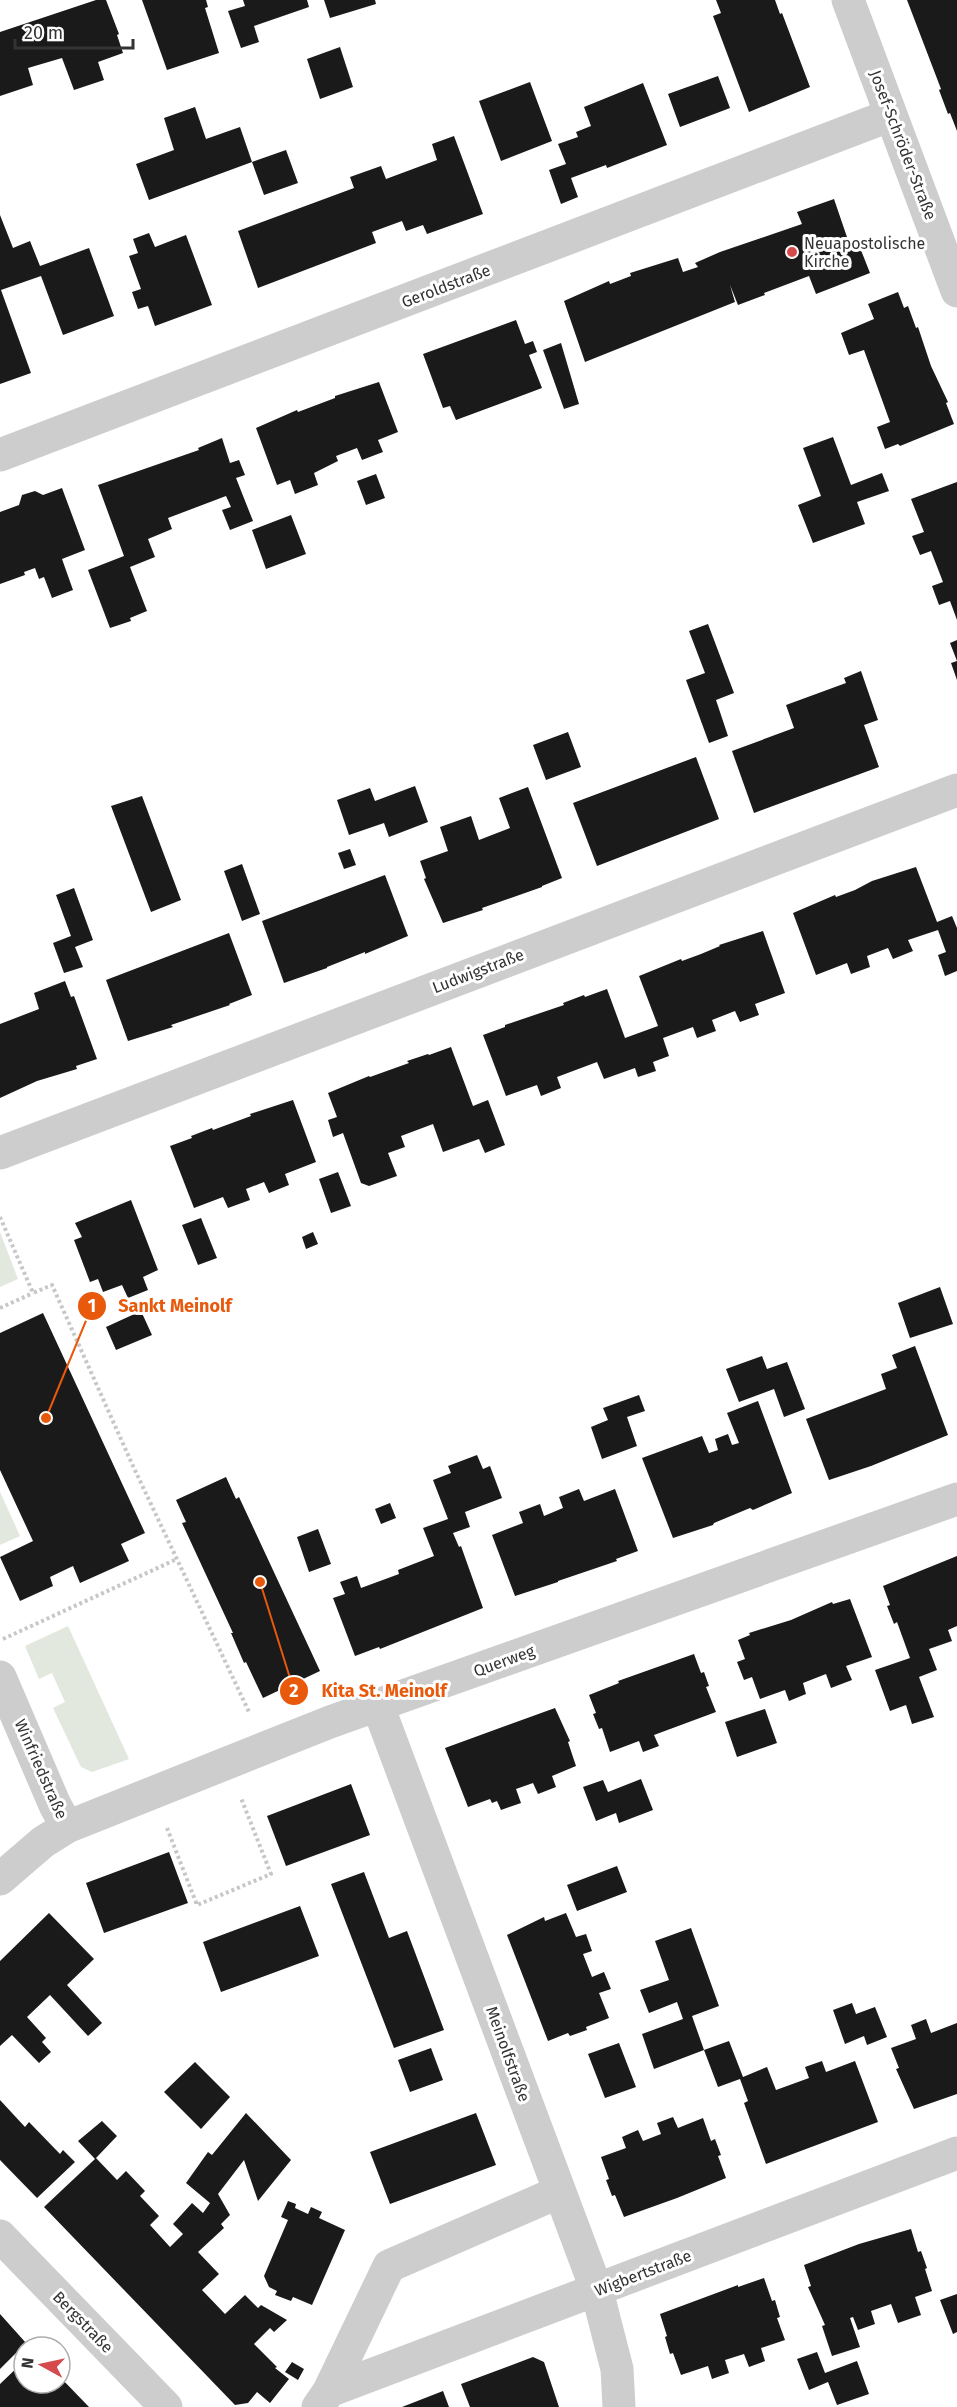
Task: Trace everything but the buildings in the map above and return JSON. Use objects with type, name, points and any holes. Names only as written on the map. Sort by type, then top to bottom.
[{"type":"street","name":"Josef-Schröder-Straße","points":[[848,0],[957,291]]},
{"type":"street","name":"Geroldstraße","points":[[0,455],[891,115]]},
{"type":"street","name":"Ludwigstraße","points":[[0,1153],[957,790]]},
{"type":"street","name":"Querweg","points":[[0,1879],[43,1842],[67,1827],[330,1722],[957,1499]]},
{"type":"street","name":"Winfriedstraße","points":[[0,1677],[55,1805],[67,1827]]},
{"type":"street","name":"Meinolfstraße","points":[[378,1706],[597,2291],[617,2368],[619,2407]]},
{"type":"street","name":"Wigbertstraße","points":[[323,2399],[957,2153]]},
{"type":"street","name":"Wigbertstraße","points":[[323,2399],[388,2266],[559,2192]]},
{"type":"street","name":"Bergstraße","points":[[0,2236],[166,2407]]},
{"type":"path","points":[[0,1217],[33,1293]]},
{"type":"path","points":[[0,1308],[52,1285],[250,1715]]},
{"type":"path","points":[[0,1641],[177,1559]]},
{"type":"path","points":[[165,1823],[197,1905],[271,1874],[241,1797]]},
{"type":"shaded area","points":[[0,1232],[18,1279],[0,1287]]},
{"type":"shaded area","points":[[0,1492],[20,1536],[0,1545]]},
{"type":"shaded area","points":[[68,1626],[129,1759],[92,1772],[81,1767],[53,1708],[65,1702],[52,1673],[39,1679],[25,1646]]},
{"type":"place","name":"Neuapostolische Kirche","points":[[792,252]]},
{"type":"place","name":"Sankt Meinolf","points":[[46,1418]]},
{"type":"place","name":"Kita St. Meinolf","points":[[260,1582]]}]
